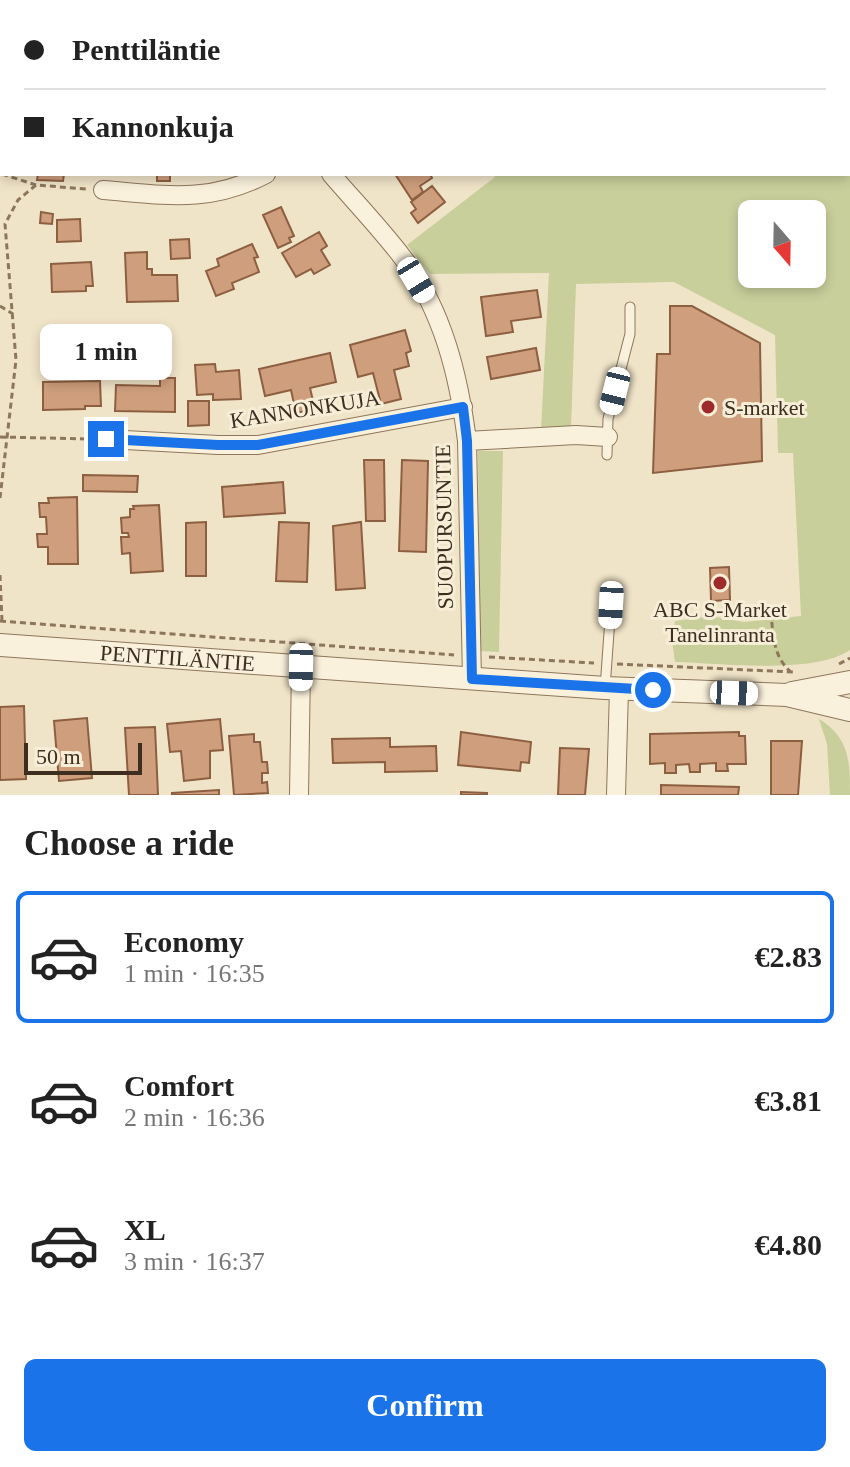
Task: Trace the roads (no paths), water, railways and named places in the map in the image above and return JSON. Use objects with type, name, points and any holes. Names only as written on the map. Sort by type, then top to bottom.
[{"type":"street","points":[[103,190],[186,197],[221,193],[261,176]]},
{"type":"street","name":"SUOPURSUNTIE","points":[[333,176],[404,260],[428,300],[447,342],[463,407],[467,441],[472,679]]},
{"type":"street","name":"KANNONKUJA","points":[[106,439],[258,445],[463,407]]},
{"type":"street","points":[[467,441],[576,435],[608,446]]},
{"type":"street","name":"PENTTILÄNTIE","points":[[0,645],[612,689],[850,682]]},
{"type":"street","points":[[299,795],[301,667]]},
{"type":"street","name":"PENTTILÄNTIE","points":[[789,684],[850,710]]},
{"type":"street","points":[[612,689],[616,795]]},
{"type":"lane","points":[[608,446],[608,419],[630,334],[630,307]]},
{"type":"lane","points":[[611,605],[607,664],[612,689]]},
{"type":"place","name":"S-market","points":[[708,407]]},
{"type":"place","name":"ABC S-Market Tanelinranta","points":[[720,583]]}]
